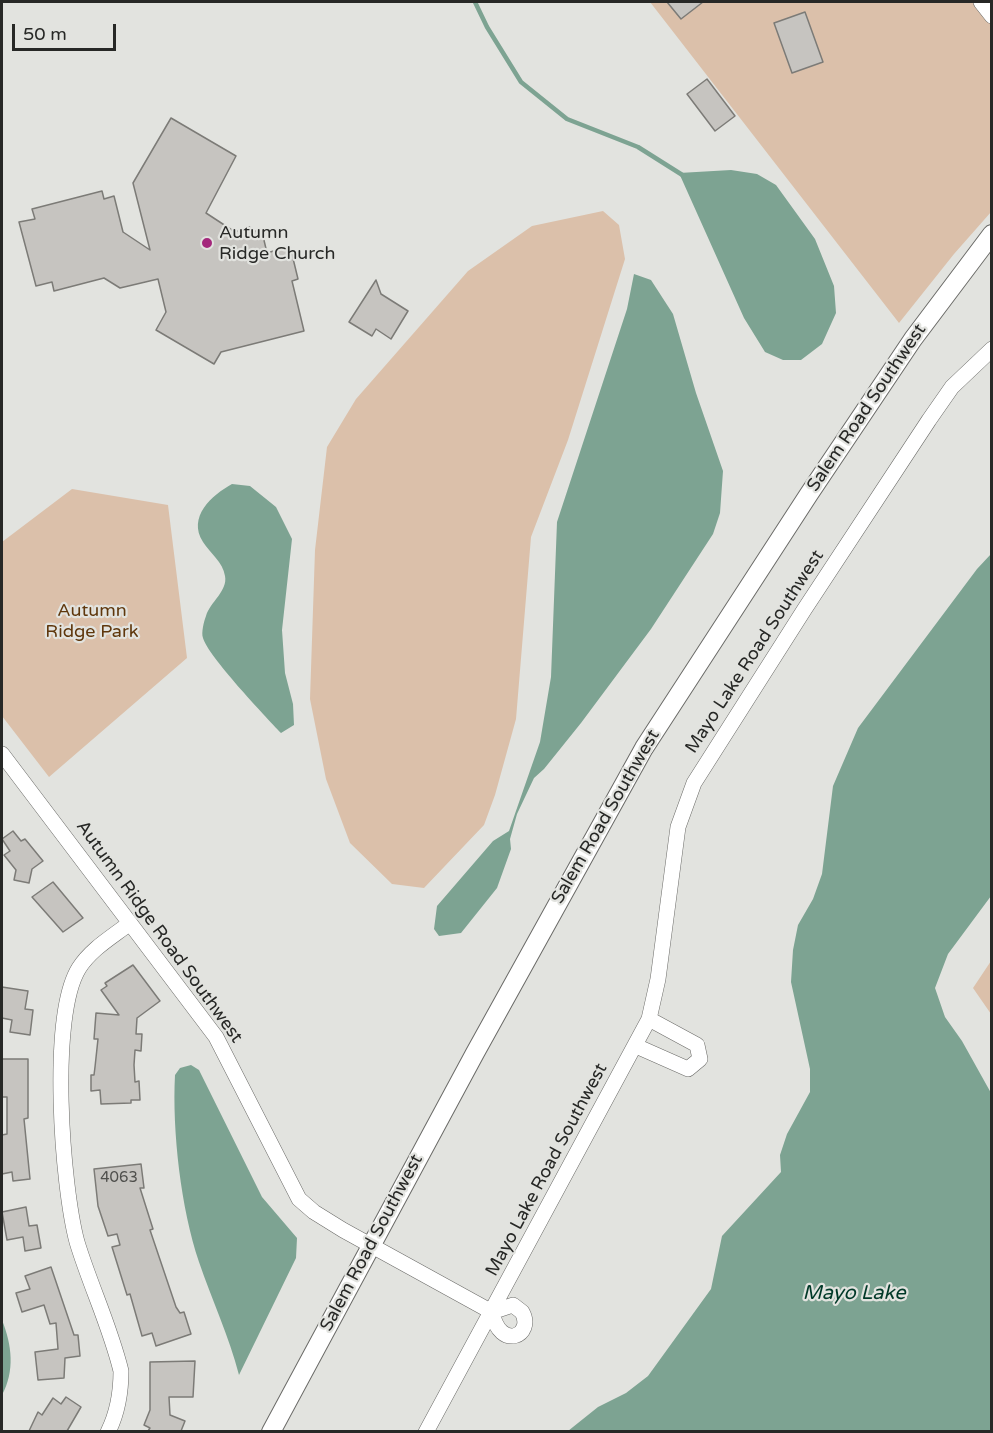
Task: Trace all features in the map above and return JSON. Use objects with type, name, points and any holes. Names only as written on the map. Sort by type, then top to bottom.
[{"type":"main road","name":"Salem Road Southwest","points":[[271,1431],[644,748],[907,349],[992,234]]},
{"type":"street","points":[[981,2],[992,16]]},
{"type":"street","name":"Mayo Lake Road Southwest","points":[[426,1431],[649,1019],[658,979],[678,827],[694,783],[929,420],[952,387],[992,350]]},
{"type":"street","name":"Autumn Ridge Road Southwest","points":[[2,754],[219,1043],[299,1198],[314,1212],[371,1246],[492,1312]]},
{"type":"street","points":[[108,1431],[119,1402],[122,1371],[71,1218],[64,1134],[62,1028],[69,990],[78,970],[95,949],[130,923]]},
{"type":"street","points":[[636,1046],[687,1069],[695,1065],[699,1059],[697,1045],[649,1019]]},
{"type":"green space","points":[[650,2],[991,2],[991,212],[899,323]]},
{"type":"green space","points":[[603,211],[619,225],[625,259],[568,440],[531,537],[516,719],[495,795],[484,825],[424,888],[392,884],[350,843],[326,779],[310,699],[315,550],[327,447],[356,399],[468,271],[532,226]]},
{"type":"green space","name":"Autumn Ridge Park","points":[[72,489],[168,505],[187,658],[49,777],[2,716],[2,542]]},
{"type":"green space","points":[[991,961],[991,1014],[973,988]]},
{"type":"water","points":[[731,170],[757,174],[776,185],[815,239],[834,286],[836,313],[822,344],[801,360],[783,360],[765,352],[744,318],[679,173]]},
{"type":"water","points":[[634,274],[651,280],[673,314],[696,393],[723,471],[720,513],[713,534],[651,629],[581,723],[534,778],[517,814],[510,839],[511,849],[497,888],[461,933],[439,936],[434,929],[437,906],[493,841],[509,831],[540,742],[551,677],[557,522],[627,309]]},
{"type":"water","points":[[232,484],[250,486],[276,507],[292,539],[282,630],[285,673],[293,704],[294,725],[281,733],[215,658],[202,636],[206,616],[224,587],[225,576],[219,562],[203,542],[198,524],[204,508],[217,494]]},
{"type":"water","name":"Mayo Lake","points":[[991,554],[991,896],[948,954],[935,988],[945,1017],[962,1041],[991,1093],[991,1431],[568,1431],[598,1407],[626,1393],[648,1376],[711,1289],[722,1236],[781,1172],[780,1155],[787,1134],[810,1092],[810,1069],[791,982],[793,950],[798,925],[813,899],[822,874],[833,786],[858,728],[977,569]]},
{"type":"water","points":[[191,1065],[199,1070],[262,1197],[297,1238],[296,1258],[239,1375],[199,1262],[187,1218],[179,1170],[174,1097],[175,1075],[180,1068]]},
{"type":"water","points":[[2,1320],[11,1358],[9,1377],[2,1395]]},
{"type":"building","points":[[667,2],[703,2],[681,19]]},
{"type":"building","points":[[805,12],[823,62],[792,73],[774,23]]},
{"type":"building","points":[[707,79],[735,116],[715,131],[687,94]]},
{"type":"building","name":"Autumn Ridge Church","points":[[171,118],[236,156],[206,213],[235,232],[249,227],[263,236],[267,253],[290,246],[298,279],[292,281],[304,331],[221,352],[214,364],[156,330],[166,312],[158,279],[120,288],[104,278],[54,291],[52,282],[36,286],[19,222],[35,219],[32,209],[102,191],[104,199],[114,196],[123,232],[150,250],[133,183]]},
{"type":"building","points":[[376,280],[381,294],[408,311],[391,339],[376,329],[372,336],[349,322]]},
{"type":"building","points":[[13,831],[21,841],[25,839],[43,861],[32,869],[29,883],[14,880],[16,870],[4,855],[10,851],[2,839]]},
{"type":"building","points":[[53,882],[83,918],[63,932],[32,897]]},
{"type":"building","points":[[133,965],[160,1001],[137,1018],[136,1034],[142,1034],[141,1051],[135,1050],[134,1065],[135,1082],[139,1081],[140,1100],[131,1100],[131,1103],[101,1104],[100,1090],[91,1091],[91,1075],[94,1075],[98,1039],[94,1039],[96,1013],[119,1015],[101,990],[107,986],[105,983]]},
{"type":"building","points":[[2,987],[28,991],[25,1009],[33,1010],[30,1035],[10,1032],[12,1020],[2,1018]]},
{"type":"building","points":[[2,1059],[28,1059],[28,1118],[24,1119],[30,1179],[13,1181],[12,1172],[2,1174],[2,1135],[7,1134],[7,1097],[2,1097]]},
{"type":"building","points":[[141,1164],[144,1188],[140,1188],[153,1229],[150,1230],[176,1307],[180,1313],[184,1312],[191,1334],[156,1346],[152,1333],[142,1336],[130,1294],[127,1295],[112,1247],[120,1245],[117,1234],[108,1236],[98,1206],[94,1169]]},
{"type":"building","points":[[26,1207],[29,1226],[37,1225],[41,1248],[25,1251],[23,1237],[7,1240],[2,1212]]},
{"type":"building","points":[[51,1267],[74,1335],[78,1335],[80,1356],[65,1358],[64,1378],[38,1380],[35,1352],[58,1349],[56,1323],[50,1324],[44,1305],[22,1312],[16,1293],[30,1289],[25,1276]]},
{"type":"building","points":[[195,1361],[193,1397],[169,1397],[170,1415],[185,1421],[181,1431],[148,1431],[150,1428],[144,1425],[150,1410],[150,1362]]},
{"type":"building","points":[[66,1397],[81,1407],[67,1431],[29,1431],[38,1412],[42,1415],[53,1398],[61,1404]]},
{"type":"waterway","points":[[475,2],[487,27],[521,82],[567,119],[638,147],[684,176]]},
{"type":"place","name":"Autumn Ridge Church","points":[[207,243]]}]
